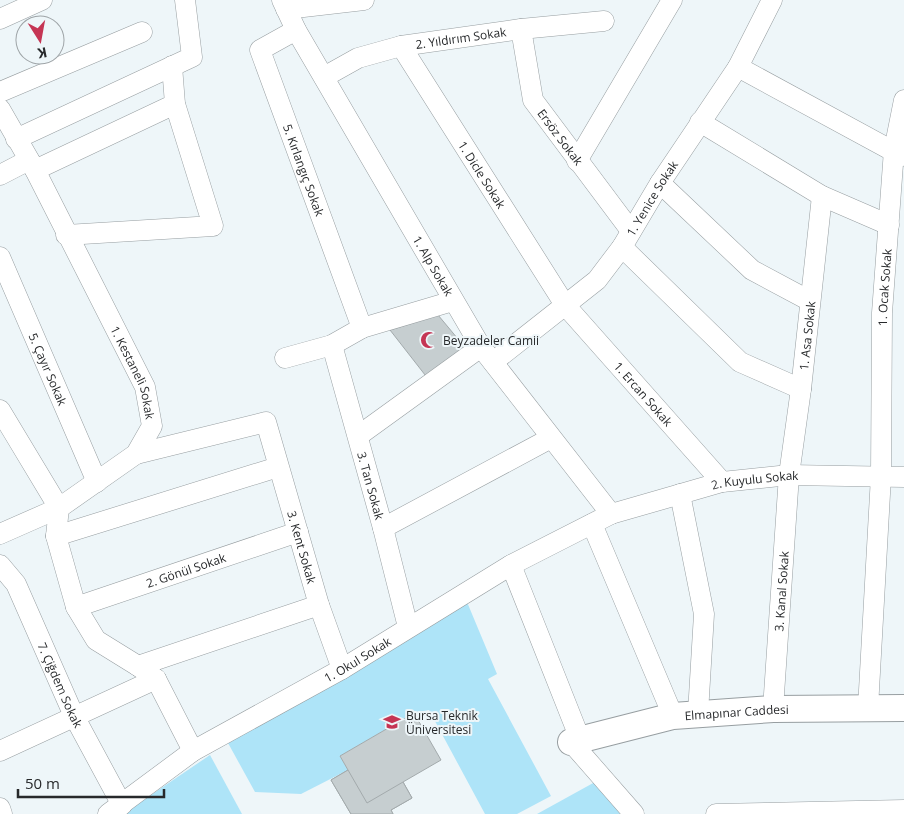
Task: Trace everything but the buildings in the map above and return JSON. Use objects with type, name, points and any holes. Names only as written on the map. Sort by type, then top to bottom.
[{"type":"street","points":[[0,19],[42,0]]},
{"type":"street","points":[[16,139],[192,57],[185,0]]},
{"type":"street","points":[[284,4],[364,0]]},
{"type":"street","points":[[577,161],[672,0]]},
{"type":"street","name":"1. Yenice Sokak","points":[[358,436],[564,305],[597,280],[626,239],[660,183],[738,67],[772,0]]},
{"type":"street","name":"1. Alp Sokak","points":[[284,4],[296,30],[453,301],[487,355],[611,514]]},
{"type":"street","name":"2. Yıldırım Sokak","points":[[324,77],[358,58],[401,46],[521,29],[604,21]]},
{"type":"street","name":"Ersöz Sokak","points":[[521,29],[533,100],[577,161],[626,239],[740,362],[802,389]]},
{"type":"street","name":"5. Kırlangıç Sokak","points":[[296,30],[260,50],[362,328]]},
{"type":"street","points":[[0,92],[142,32]]},
{"type":"street","name":"1. Dicle Sokak","points":[[401,46],[564,305]]},
{"type":"street","points":[[66,235],[213,226],[175,104],[172,66]]},
{"type":"street","points":[[738,67],[899,154]]},
{"type":"street","name":"1. Ocak Sokak","points":[[868,708],[881,476],[882,313],[889,225],[904,100]]},
{"type":"street","points":[[0,174],[32,165],[175,104]]},
{"type":"street","name":"1. Kestaneli Sokak","points":[[0,109],[32,165],[145,387],[152,426],[136,454],[97,482],[59,508],[0,534]]},
{"type":"street","points":[[700,122],[822,196],[889,225]]},
{"type":"street","points":[[660,183],[752,270],[810,301]]},
{"type":"street","name":"1. Asa Sokak","points":[[789,476],[802,389],[822,196]]},
{"type":"street","name":"5. Çayır Sokak","points":[[0,257],[97,482]]},
{"type":"street","points":[[285,358],[332,345],[362,328],[453,301]]},
{"type":"street","name":"1. Ercan Sokak","points":[[564,305],[722,482]]},
{"type":"street","name":"3. Tan Sokak","points":[[332,345],[383,528],[408,627]]},
{"type":"street","points":[[0,410],[59,508],[56,536],[76,607],[96,640],[156,679],[193,751]]},
{"type":"street","name":"3. Kent Sokak","points":[[136,454],[266,422],[319,606],[342,670]]},
{"type":"street","points":[[383,528],[551,438]]},
{"type":"street","points":[[56,536],[278,467]]},
{"type":"street","name":"2. Kuyulu Sokak","points":[[611,514],[722,482],[789,476],[904,477]]},
{"type":"street","name":"3. Kanal Sokak","points":[[773,709],[789,476]]},
{"type":"street","points":[[680,494],[704,614],[686,715]]},
{"type":"street","name":"1. Okul Sokak","points":[[115,809],[193,751],[342,670],[408,627],[512,565],[611,514]]},
{"type":"street","points":[[592,524],[686,715]]},
{"type":"street","name":"2. Gönül Sokak","points":[[76,607],[298,532]]},
{"type":"street","name":"7. Çiğdem Sokak","points":[[0,565],[16,584],[115,809]]},
{"type":"street","points":[[512,565],[576,740],[634,814]]},
{"type":"street","points":[[138,666],[319,606]]},
{"type":"street","points":[[0,751],[156,679]]},
{"type":"street","name":"Elmapınar Caddesi","points":[[576,740],[686,715],[773,709],[904,708]]},
{"type":"street","points":[[0,808],[2,814]]},
{"type":"street","points":[[716,814],[895,812]]},
{"type":"shaded area","points":[[467,602],[497,674],[488,679],[551,796],[517,814],[485,814],[429,710],[414,713],[340,756],[348,770],[301,794],[255,792],[228,743]]},
{"type":"shaded area","points":[[210,755],[242,814],[123,814]]},
{"type":"shaded area","points":[[595,782],[624,814],[537,814]]},
{"type":"place","name":"Beyzadeler Camii","points":[[429,340]]},
{"type":"place","name":"Bursa Teknik Üniversitesi","points":[[392,722]]}]
